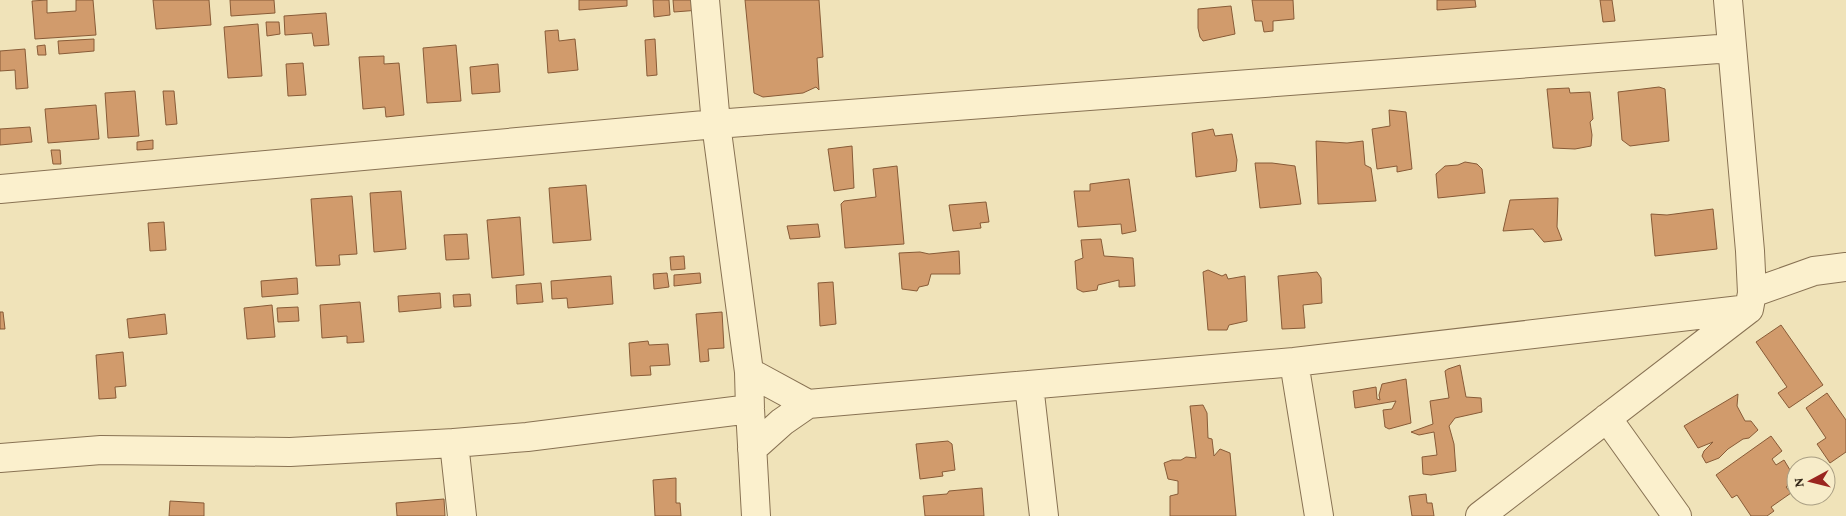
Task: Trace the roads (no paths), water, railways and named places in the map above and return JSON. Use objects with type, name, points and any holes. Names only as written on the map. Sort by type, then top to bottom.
[{"type":"street","points":[[705,0],[716,124],[749,372],[756,516]]},
{"type":"street","points":[[1728,0],[1740,117],[1751,301]]},
{"type":"street","points":[[0,189],[716,124],[1732,48]]},
{"type":"street","points":[[1480,516],[1607,418],[1751,301],[1814,271],[1846,267]]},
{"type":"street","points":[[752,449],[782,422],[808,404],[1294,362],[1751,301]]},
{"type":"street","points":[[1294,362],[1319,516]]},
{"type":"street","points":[[749,372],[808,404]]},
{"type":"street","points":[[1029,385],[1044,516]]},
{"type":"street","points":[[0,458],[100,450],[290,452],[454,444],[527,438],[750,409]]},
{"type":"street","points":[[1607,418],[1677,516]]},
{"type":"street","points":[[454,444],[462,516]]}]
